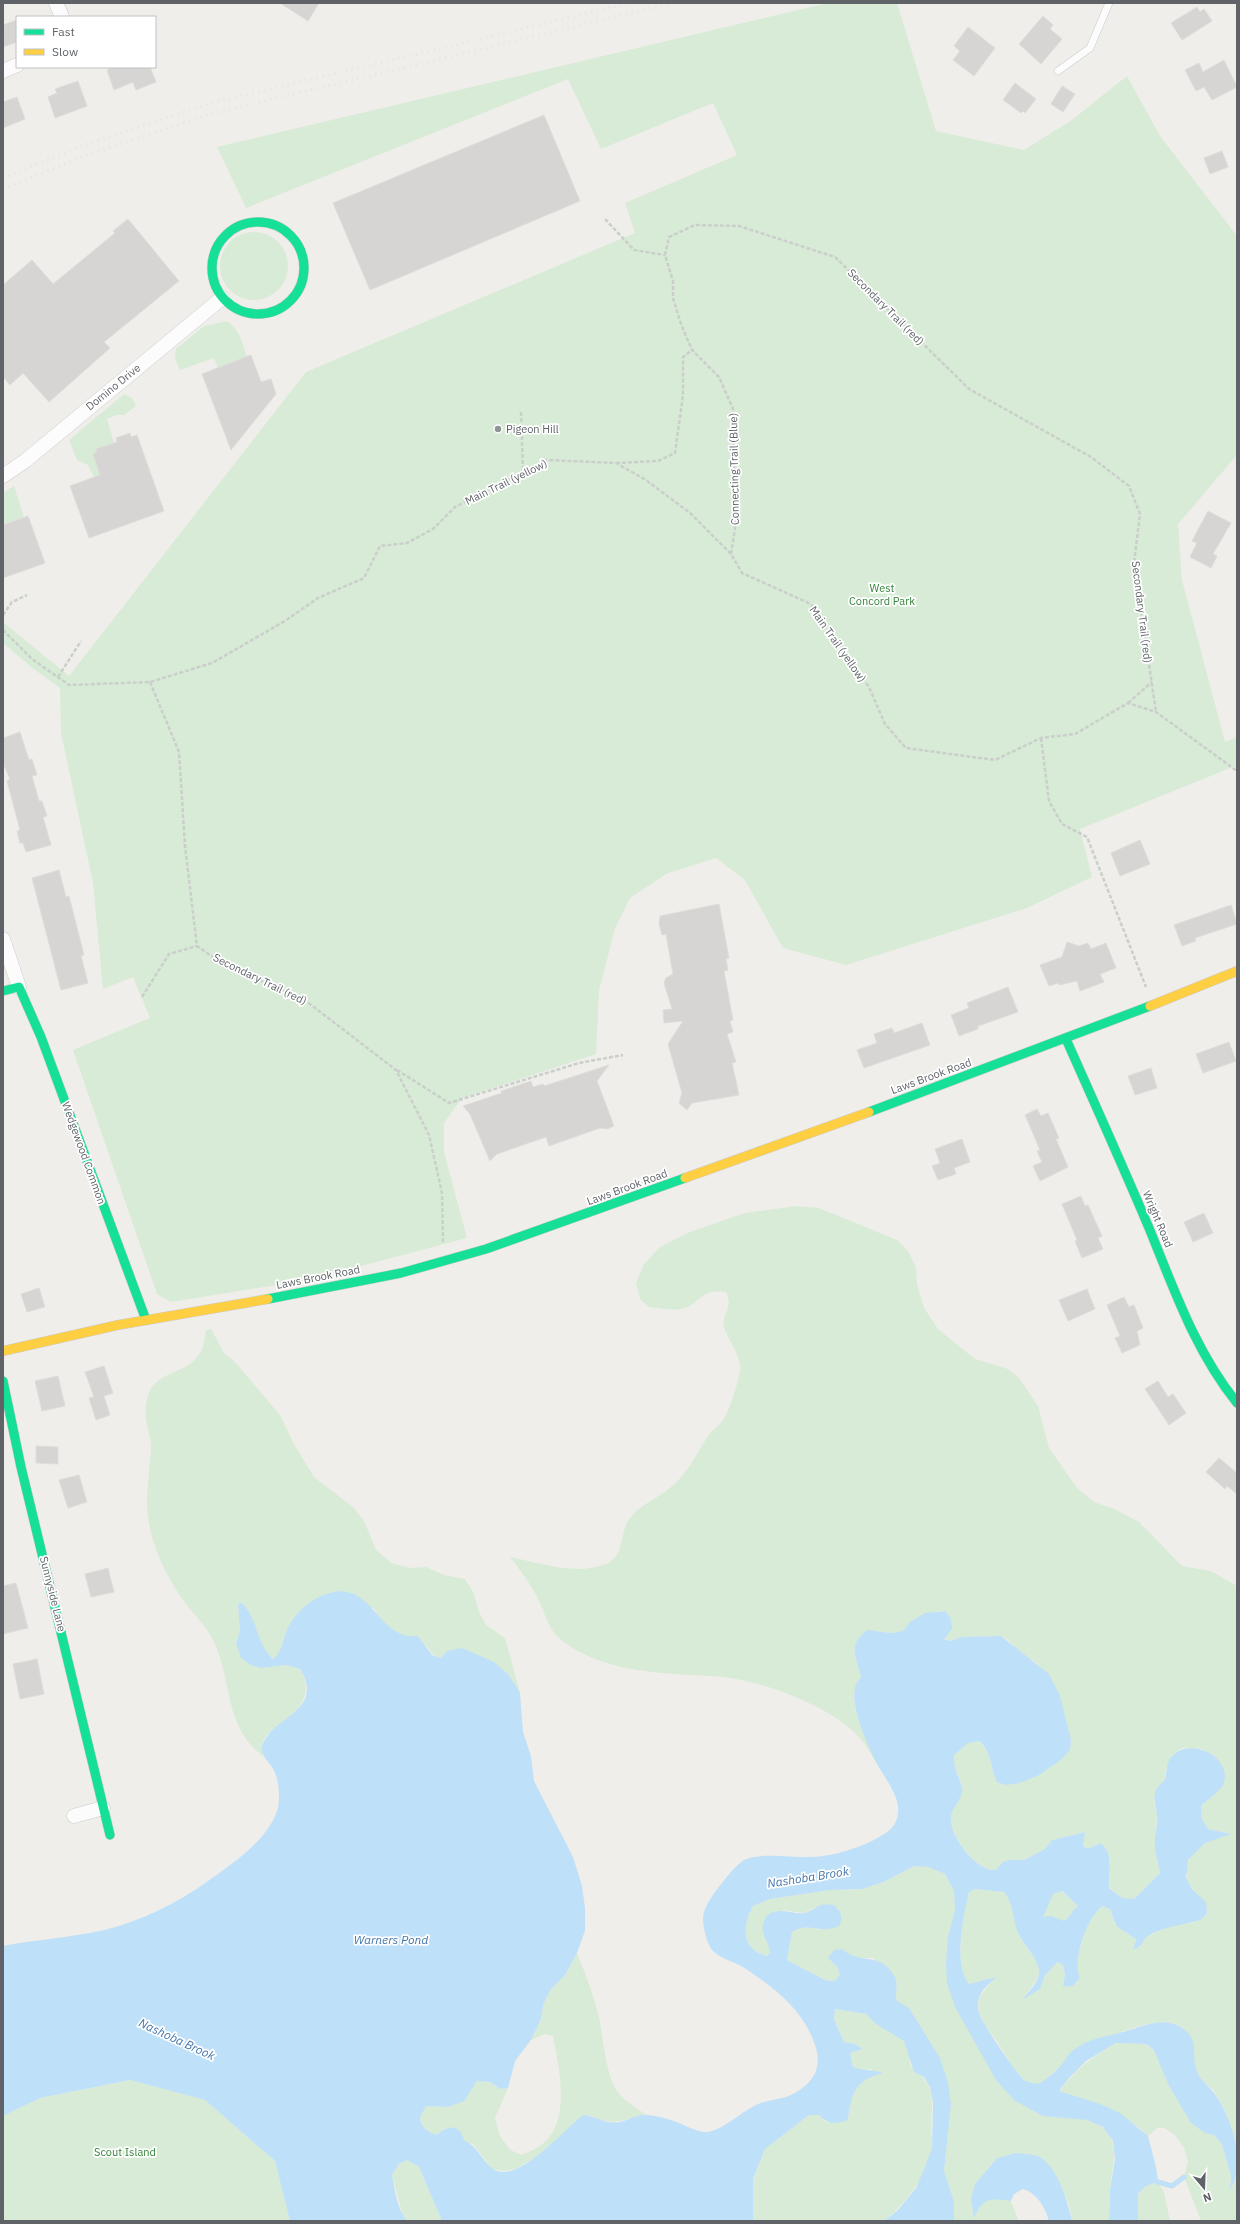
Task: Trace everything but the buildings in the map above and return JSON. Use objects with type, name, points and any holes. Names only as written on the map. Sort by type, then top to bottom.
[{"type":"street","points":[[56,3],[62,16]]},
{"type":"street","points":[[3,71],[16,65]]},
{"type":"street","points":[[252,221],[272,223],[290,233],[300,247],[305,266],[300,289],[285,306],[266,314],[247,314],[232,307],[222,298],[214,285],[211,263],[219,241],[227,233],[234,227],[252,221]]},
{"type":"street","name":"Domino Drive","points":[[3,476],[25,460],[222,298]]},
{"type":"street","name":"Wedgewood Common","points":[[3,939],[19,987],[41,1037],[146,1320]]},
{"type":"street","name":"Laws Brook Road","points":[[3,1351],[146,1320],[301,1293],[401,1273],[444,1262],[556,1226],[1066,1039],[1237,971]]},
{"type":"street","points":[[3,991],[19,987]]},
{"type":"street","name":"Wright Road","points":[[1066,1039],[1106,1126],[1192,1328],[1219,1379],[1237,1403]]},
{"type":"street","name":"Sunnyside Lane","points":[[3,1381],[21,1467],[62,1630],[110,1835]]},
{"type":"street","points":[[74,1816],[103,1808]]},
{"type":"lane","points":[[1058,71],[1090,48],[1109,3]]},
{"type":"path","points":[[605,219],[634,250],[665,255],[673,281],[673,298],[692,350],[683,357],[683,395],[675,453],[658,461],[616,463]]},
{"type":"path","name":"Secondary Trail (red)","points":[[665,255],[669,237],[695,225],[739,226],[835,257],[969,389],[1091,458],[1129,486],[1140,514],[1134,563],[1156,712]]},
{"type":"path","name":"Connecting Trail (Blue)","points":[[692,350],[719,377],[733,409],[735,529],[731,554]]},
{"type":"path","points":[[521,412],[524,471]]},
{"type":"path","name":"Main Trail (yellow)","points":[[3,630],[32,659],[69,685],[150,682],[212,663],[285,621],[318,598],[364,578],[380,546],[407,543],[432,529],[455,507],[547,460],[616,463],[646,480],[690,514],[731,554],[742,573],[811,604],[869,687],[885,724],[906,748],[995,760],[1041,738],[1075,734],[1128,703],[1152,682]]},
{"type":"path","points":[[3,615],[12,602],[27,595]]},
{"type":"path","points":[[58,677],[81,642]]},
{"type":"path","points":[[142,997],[169,954],[197,946],[185,846],[178,752],[150,682]]},
{"type":"path","points":[[1128,703],[1156,712],[1237,771]]},
{"type":"path","points":[[1041,738],[1049,802],[1062,824],[1087,836],[1153,1004]]},
{"type":"path","name":"Secondary Trail (red)","points":[[197,946],[220,962],[306,1001],[396,1070],[429,1135],[442,1193],[444,1262]]},
{"type":"path","points":[[396,1070],[449,1102],[579,1063],[623,1055]]},
{"type":"green space","name":"West Concord Park","points":[[828,3],[897,3],[936,131],[1024,150],[1072,120],[1127,76],[1160,136],[1237,236],[1237,455],[1178,524],[1182,580],[1225,742],[1237,737],[1237,771],[1235,766],[1080,829],[1092,877],[1027,908],[846,965],[783,948],[745,880],[716,858],[668,873],[630,898],[615,928],[599,991],[596,1054],[462,1098],[444,1123],[444,1152],[467,1238],[308,1280],[171,1302],[157,1294],[73,1050],[150,1018],[133,977],[103,989],[93,883],[61,733],[60,688],[31,667],[3,643],[3,622],[69,676],[306,372],[635,233],[625,203],[737,155],[713,103],[601,149],[568,79],[246,208],[217,147]]},
{"type":"green space","points":[[254,232],[267,235],[278,242],[285,253],[288,266],[285,279],[278,290],[267,297],[254,300],[241,297],[230,290],[223,279],[220,266],[223,253],[230,242],[241,235]]},
{"type":"green space","points":[[227,321],[238,332],[247,357],[218,368],[214,358],[180,370],[175,358],[176,349],[204,326]]},
{"type":"green space","points":[[124,394],[132,398],[136,406],[124,415],[116,415],[107,419],[114,443],[96,449],[97,452],[93,454],[100,475],[94,477],[88,465],[77,460],[69,440]]},
{"type":"green space","points":[[14,486],[24,517],[3,525],[3,493]]},
{"type":"green space","points":[[796,1206],[819,1208],[897,1240],[908,1251],[916,1268],[917,1284],[924,1308],[938,1329],[975,1359],[1008,1369],[1019,1378],[1038,1406],[1049,1448],[1077,1488],[1094,1502],[1114,1509],[1139,1522],[1182,1566],[1211,1571],[1237,1586],[1237,2153],[1227,2114],[1214,2091],[1200,2079],[1197,2074],[1192,2043],[1187,2032],[1181,2027],[1170,2023],[1155,2023],[1120,2033],[1085,2049],[1061,2065],[1042,2082],[1038,2084],[1025,2081],[1014,2069],[997,2041],[986,2027],[979,2013],[978,1999],[995,1977],[969,1985],[964,1976],[961,1965],[960,1953],[964,1914],[969,1892],[974,1889],[1004,1892],[1008,1897],[1021,1940],[1035,1958],[1039,1968],[1038,1977],[1023,1999],[1040,1989],[1045,1976],[1057,1962],[1063,1965],[1065,1974],[1063,1987],[1073,1986],[1080,1978],[1078,1961],[1082,1939],[1097,1911],[1103,1906],[1111,1910],[1114,1923],[1129,1933],[1136,1941],[1134,1950],[1140,1946],[1147,1937],[1159,1931],[1170,1926],[1193,1923],[1198,1894],[1188,1881],[1187,1866],[1189,1859],[1199,1846],[1206,1842],[1230,1834],[1208,1829],[1202,1819],[1201,1806],[1222,1786],[1202,1749],[1182,1748],[1172,1755],[1166,1768],[1164,1781],[1157,1788],[1154,1802],[1157,1815],[1155,1846],[1160,1873],[1134,1899],[1122,1898],[1109,1887],[1110,1858],[1100,1843],[1090,1848],[1083,1847],[1085,1832],[1052,1840],[1045,1849],[1024,1860],[1010,1860],[1003,1863],[996,1870],[989,1869],[981,1866],[974,1860],[962,1845],[953,1829],[951,1822],[952,1812],[961,1796],[962,1787],[954,1764],[953,1755],[968,1743],[978,1741],[986,1750],[997,1782],[1007,1784],[1016,1783],[1026,1780],[1045,1769],[1070,1750],[1071,1740],[1038,1664],[1019,1652],[1008,1640],[1001,1636],[962,1637],[950,1641],[944,1638],[951,1619],[945,1611],[939,1611],[916,1619],[903,1631],[891,1633],[879,1631],[854,1648],[861,1677],[855,1688],[855,1707],[862,1729],[880,1769],[867,1747],[845,1724],[829,1713],[790,1695],[769,1687],[729,1678],[673,1674],[633,1669],[595,1659],[578,1651],[561,1640],[554,1632],[548,1623],[534,1591],[510,1557],[570,1569],[582,1569],[606,1564],[612,1561],[616,1556],[624,1530],[634,1513],[666,1491],[683,1475],[708,1436],[723,1420],[737,1385],[740,1371],[739,1361],[724,1327],[724,1318],[729,1303],[728,1298],[726,1292],[717,1291],[710,1292],[688,1307],[677,1310],[649,1307],[640,1299],[636,1283],[644,1264],[660,1247],[690,1232],[745,1213]]},
{"type":"green space","points":[[211,1329],[224,1353],[235,1362],[280,1415],[294,1444],[314,1477],[354,1508],[364,1521],[376,1550],[391,1563],[410,1568],[426,1567],[444,1575],[465,1579],[474,1594],[479,1612],[486,1625],[505,1638],[520,1693],[509,1675],[462,1648],[441,1658],[434,1655],[422,1643],[399,1635],[381,1619],[373,1608],[286,1632],[279,1654],[273,1659],[265,1652],[259,1641],[256,1629],[238,1604],[240,1631],[236,1643],[261,1668],[286,1665],[300,1669],[306,1686],[303,1700],[299,1707],[288,1719],[264,1738],[262,1746],[263,1757],[248,1742],[239,1728],[231,1704],[223,1666],[214,1642],[206,1628],[181,1598],[165,1571],[152,1538],[148,1516],[147,1497],[151,1443],[146,1420],[147,1399],[156,1382],[163,1377],[187,1366],[194,1360],[202,1348],[206,1330]]},
{"type":"green space","points":[[914,1866],[928,1867],[945,1874],[954,1891],[955,1910],[948,1936],[947,1983],[1043,2116],[1084,2119],[1100,2126],[1108,2133],[1114,2150],[1109,2221],[1072,2221],[1069,2204],[1060,2183],[1016,2153],[997,2158],[987,2169],[974,2217],[977,2210],[984,2202],[998,2199],[1011,2201],[1018,2220],[954,2221],[954,2201],[944,2171],[948,2133],[897,2001],[895,1995],[897,1987],[873,1958],[859,1958],[848,1955],[828,1958],[838,1968],[840,1975],[835,1981],[825,1980],[787,1960],[792,1932],[805,1928],[819,1930],[822,1905],[803,1913],[783,1910],[764,1935],[770,1946],[770,1953],[767,1956],[752,1948],[748,1942],[746,1928],[749,1914],[753,1906],[770,1899],[830,1890],[862,1889],[884,1882]]},
{"type":"green space","points":[[1061,1891],[1078,1906],[1064,1921],[1042,1917],[1052,1894]]},
{"type":"green space","points":[[577,1953],[596,2004],[607,2064],[615,2088],[621,2096],[645,2114],[630,2119],[617,2121],[603,2120],[589,2115],[575,2121],[565,2133],[533,2159],[515,2169],[504,2171],[492,2169],[474,2145],[463,2140],[461,2132],[454,2127],[445,2129],[436,2136],[423,2126],[420,2116],[426,2106],[441,2107],[471,2089],[477,2081],[490,2082],[500,2089],[508,2088],[495,2118],[500,2136],[510,2150],[522,2155],[541,2145],[551,2135],[557,2123],[561,2094],[558,2063],[553,2036],[545,2034],[531,2040],[541,2019],[543,2005],[551,1989],[565,1975]]},
{"type":"green space","points":[[835,2009],[866,2014],[876,2024],[904,2041],[909,2054],[910,2065],[925,2080],[931,2092],[932,2148],[929,2159],[914,2189],[900,2206],[884,2221],[753,2221],[753,2180],[765,2149],[809,2115],[819,2115],[826,2122],[848,2120],[853,2094],[872,2069],[859,2070],[853,2067],[850,2053],[863,2049],[855,2044],[844,2042],[834,2018]]},
{"type":"green space","points":[[1116,2043],[1145,2044],[1154,2050],[1160,2061],[1168,2084],[1180,2103],[1205,2133],[1214,2135],[1222,2144],[1231,2176],[1230,2189],[1237,2171],[1237,2221],[1201,2221],[1184,2177],[1188,2161],[1184,2148],[1174,2134],[1164,2128],[1157,2128],[1148,2136],[1137,2126],[1059,2092],[1079,2069]]},
{"type":"green space","name":"Scout Island","points":[[130,2080],[205,2100],[275,2161],[290,2221],[3,2221],[3,2116],[40,2098]]},
{"type":"green space","points":[[407,2160],[419,2167],[442,2221],[407,2221],[403,2216],[392,2175],[399,2164]]},
{"type":"green space","points":[[1158,2182],[1164,2192],[1170,2221],[1138,2221],[1138,2195],[1146,2186]]},
{"type":"water","name":"Warners Pond","points":[[341,1591],[357,1596],[367,1603],[392,1629],[408,1636],[418,1636],[432,1655],[441,1658],[447,1651],[462,1648],[494,1662],[509,1675],[520,1693],[523,1732],[531,1756],[534,1781],[573,1857],[582,1886],[585,1908],[585,1931],[577,1953],[565,1975],[551,1989],[543,2005],[541,2019],[531,2040],[515,2061],[508,2088],[500,2089],[490,2082],[477,2081],[464,2101],[448,2107],[426,2106],[420,2117],[423,2126],[429,2132],[436,2135],[445,2129],[454,2127],[461,2132],[464,2140],[473,2146],[492,2168],[502,2172],[514,2170],[540,2154],[583,2115],[615,2123],[641,2115],[651,2115],[678,2122],[702,2132],[706,2132],[718,2129],[758,2104],[790,2095],[807,2085],[817,2068],[818,2055],[811,2035],[804,2023],[797,2012],[766,1983],[743,1967],[713,1951],[707,1940],[703,1919],[704,1911],[721,1884],[744,1860],[758,1856],[812,1857],[835,1854],[870,1842],[892,1828],[897,1818],[898,1810],[895,1796],[866,1741],[855,1707],[855,1687],[861,1677],[855,1657],[855,1646],[857,1641],[867,1630],[891,1633],[903,1631],[910,1622],[925,1613],[945,1611],[951,1619],[952,1629],[944,1639],[950,1641],[962,1637],[1001,1636],[1049,1674],[1060,1696],[1071,1740],[1070,1750],[1062,1759],[1039,1775],[1020,1783],[1006,1785],[997,1782],[989,1755],[979,1741],[968,1743],[954,1755],[954,1764],[962,1787],[962,1792],[952,1812],[951,1822],[956,1837],[961,1845],[981,1866],[996,1870],[1003,1862],[1010,1860],[1024,1860],[1045,1849],[1052,1840],[1085,1832],[1083,1847],[1090,1848],[1100,1843],[1108,1852],[1110,1863],[1109,1888],[1122,1898],[1134,1899],[1160,1873],[1155,1849],[1157,1815],[1155,1795],[1158,1787],[1165,1779],[1168,1762],[1171,1756],[1182,1750],[1191,1748],[1201,1750],[1210,1753],[1223,1767],[1225,1775],[1223,1785],[1201,1806],[1202,1819],[1208,1829],[1231,1834],[1205,1843],[1188,1860],[1186,1877],[1192,1889],[1206,1902],[1207,1913],[1202,1919],[1155,1932],[1148,1936],[1140,1946],[1133,1950],[1136,1940],[1117,1926],[1111,1910],[1103,1906],[1097,1911],[1082,1939],[1078,1961],[1080,1978],[1073,1986],[1063,1987],[1065,1974],[1063,1965],[1057,1962],[1045,1976],[1040,1989],[1022,2000],[1038,1979],[1038,1966],[1034,1957],[1019,1935],[1010,1902],[1004,1892],[975,1889],[969,1892],[962,1927],[960,1953],[961,1965],[969,1984],[996,1977],[986,1986],[980,1995],[978,2000],[979,2013],[986,2027],[1024,2080],[1038,2084],[1056,2071],[1073,2050],[1086,2042],[1098,2038],[1148,2024],[1165,2022],[1181,2027],[1188,2033],[1192,2038],[1196,2069],[1199,2076],[1213,2091],[1219,2101],[1234,2135],[1237,2171],[1230,2191],[1231,2176],[1222,2144],[1214,2135],[1205,2133],[1191,2123],[1168,2084],[1154,2050],[1146,2044],[1116,2043],[1086,2061],[1069,2078],[1059,2091],[1100,2104],[1120,2113],[1148,2136],[1156,2167],[1158,2182],[1146,2186],[1138,2194],[1138,2221],[1109,2221],[1110,2190],[1115,2159],[1113,2141],[1103,2127],[1087,2120],[1043,2116],[1015,2101],[996,2080],[955,2007],[947,1983],[946,1963],[948,1936],[955,1910],[954,1891],[945,1874],[928,1867],[914,1866],[884,1882],[862,1889],[830,1890],[770,1899],[753,1906],[747,1921],[746,1936],[752,1948],[758,1953],[767,1956],[770,1953],[770,1949],[762,1928],[766,1917],[770,1913],[781,1911],[804,1913],[809,1912],[821,1905],[834,1905],[841,1914],[839,1926],[825,1929],[804,1928],[792,1932],[787,1960],[825,1980],[835,1981],[840,1975],[838,1968],[828,1958],[834,1950],[842,1949],[856,1957],[883,1964],[895,1977],[897,1986],[897,2001],[909,2008],[940,2058],[948,2082],[951,2104],[944,2171],[954,2201],[954,2221],[884,2221],[898,2210],[916,2188],[932,2148],[933,2102],[930,2087],[924,2077],[914,2072],[904,2041],[876,2024],[866,2014],[835,2009],[834,2019],[844,2042],[855,2044],[863,2049],[850,2053],[853,2067],[883,2073],[866,2080],[856,2089],[851,2102],[848,2120],[832,2123],[826,2121],[819,2115],[809,2115],[765,2149],[753,2179],[753,2221],[442,2221],[419,2167],[407,2160],[399,2164],[392,2175],[395,2193],[401,2211],[407,2221],[290,2221],[275,2161],[205,2100],[130,2080],[40,2098],[3,2116],[3,1946],[113,1928],[142,1918],[182,1898],[237,1860],[252,1847],[265,1833],[275,1817],[279,1799],[277,1777],[264,1757],[262,1750],[263,1743],[269,1734],[302,1703],[306,1694],[306,1683],[300,1669],[286,1665],[261,1668],[251,1665],[241,1658],[236,1643],[240,1631],[238,1604],[242,1603],[247,1609],[263,1646],[273,1659],[280,1650],[290,1624],[301,1609],[316,1599],[332,1592]],"holes":[[[1062,1891],[1078,1906],[1064,1921],[1051,1916],[1043,1917],[1053,1894]]]},
{"type":"water","points":[[1016,2153],[1035,2155],[1043,2159],[1050,2166],[1060,2184],[1068,2204],[1072,2221],[1049,2221],[1040,2201],[1028,2191],[1023,2189],[1014,2194],[1011,2201],[998,2199],[988,2200],[977,2211],[974,2218],[971,2199],[975,2184],[997,2158]]},
{"type":"waterway","points":[[1158,2182],[1172,2186],[1184,2177]]},
{"type":"railway","points":[[3,178],[81,146],[208,104],[630,3]]},
{"type":"railway","points":[[3,189],[85,156],[211,114],[673,3]]},
{"type":"traffic: fast","points":[[258,222],[276,225],[291,235],[301,250],[304,268],[301,286],[291,301],[276,311],[258,314],[240,311],[225,301],[215,286],[212,268],[215,250],[225,235],[240,225],[258,222]]},
{"type":"traffic: fast","points":[[3,991],[19,987],[41,1037],[146,1320]]},
{"type":"traffic: fast","points":[[869,1112],[1150,1006]]},
{"type":"traffic: fast","points":[[1066,1039],[1139,1204],[1197,1341],[1222,1383],[1237,1403]]},
{"type":"traffic: fast","points":[[268,1299],[401,1273],[486,1249],[685,1178]]},
{"type":"traffic: fast","points":[[3,1381],[21,1467],[110,1835]]},
{"type":"traffic: slow","points":[[1150,1006],[1237,971]]},
{"type":"traffic: slow","points":[[685,1178],[869,1112]]},
{"type":"traffic: slow","points":[[3,1351],[118,1325],[268,1299]]},
{"type":"place","name":"Pigeon Hill","points":[[498,429]]},
{"type":"water label","name":"Nashoba Brook","points":[[808,1877]]},
{"type":"water label","name":"Nashoba Brook","points":[[177,2039]]}]
